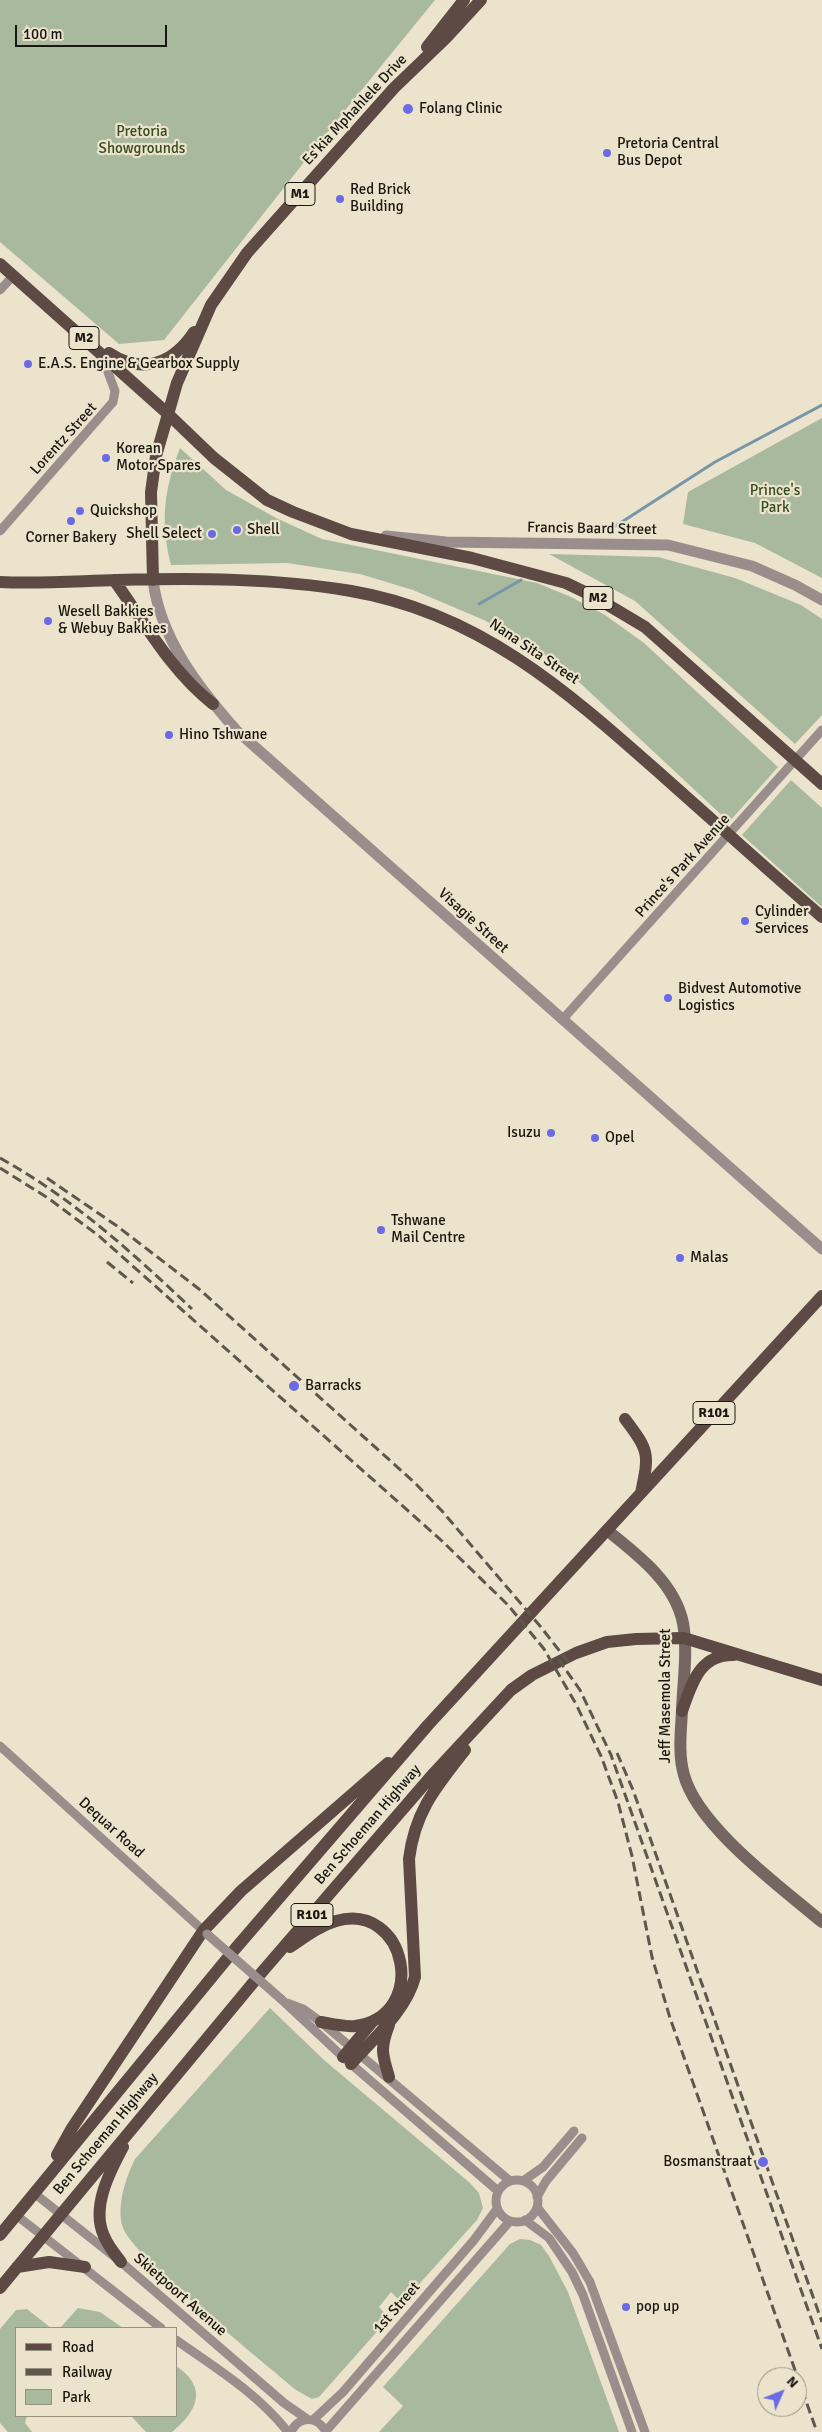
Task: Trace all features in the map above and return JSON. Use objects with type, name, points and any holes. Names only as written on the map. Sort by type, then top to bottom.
[{"type":"main road","name":"M1","points":[[394,88],[464,0]]},
{"type":"main road","name":"Es'kia Mphahlele Drive","points":[[153,580],[151,492],[156,456],[167,412],[211,304],[247,253],[394,88],[446,38],[481,0]]},
{"type":"main road","name":"M2","points":[[0,264],[167,412],[228,469],[268,500],[293,512],[351,534],[472,558],[566,583],[593,596],[645,627],[822,784]]},
{"type":"main road","points":[[72,328],[121,361],[136,365],[150,364],[164,360],[182,346],[211,304]]},
{"type":"main road","points":[[114,580],[166,656],[192,687],[212,704]]},
{"type":"main road","name":"Nana Sita Street","points":[[0,582],[48,584],[153,580],[295,584],[351,590],[394,599],[466,627],[510,652],[598,719],[822,918]]},
{"type":"main road","name":"R101","points":[[608,1531],[822,1296]]},
{"type":"main road","points":[[625,1420],[643,1444],[647,1456],[640,1495]]},
{"type":"main road","name":"Jeff Masemola Street","points":[[608,1531],[640,1558],[668,1588],[678,1608],[684,1638],[680,1754],[684,1775],[705,1814],[743,1854],[822,1922]]},
{"type":"main road","name":"Ben Schoeman Highway","points":[[0,2235],[235,1949],[417,1739],[504,1642],[608,1531]]},
{"type":"main road","name":"R101","points":[[684,1638],[822,1680]]},
{"type":"main road","name":"Ben Schoeman Highway","points":[[0,2288],[262,1972],[434,1773],[511,1690],[532,1675],[576,1653],[606,1642],[684,1638]]},
{"type":"main road","points":[[682,1711],[694,1680],[706,1663],[718,1656],[746,1656]]},
{"type":"main road","points":[[351,2056],[391,2020],[408,1997],[415,1977],[409,1859],[418,1817],[453,1766],[511,1690]]},
{"type":"main road","points":[[37,2189],[72,2128],[205,1932],[241,1891],[417,1739]]},
{"type":"main road","points":[[262,1972],[288,1948],[318,1928],[337,1920],[354,1919],[373,1924],[393,1942],[398,1950],[402,1966],[401,1986],[396,1999],[373,2021],[351,2056]]},
{"type":"main road","points":[[388,2077],[382,2054],[382,2043],[391,2020]]},
{"type":"main road","points":[[321,2022],[344,2026],[373,2021]]},
{"type":"main road","points":[[121,2262],[103,2235],[99,2209],[116,2160],[136,2123]]},
{"type":"main road","points":[[17,2267],[49,2262],[85,2267]]},
{"type":"street","points":[[0,290],[13,276]]},
{"type":"street","name":"Lorentz Street","points":[[0,531],[112,402],[115,391],[101,354]]},
{"type":"street","name":"Francis Baard Street","points":[[351,534],[446,542],[668,545],[752,566],[795,585],[822,600]]},
{"type":"street","name":"Visagie Street","points":[[153,580],[154,592],[176,649],[212,704],[236,730],[822,1249]]},
{"type":"street","name":"Prince's Park Avenue","points":[[562,1020],[822,730]]},
{"type":"street","name":"Dequar Road","points":[[0,1746],[283,2000]]},
{"type":"street","points":[[283,2000],[303,2009],[321,2022],[351,2056],[388,2077],[510,2181]]},
{"type":"street","points":[[283,2000],[351,2056],[498,2191]]},
{"type":"street","points":[[523,2181],[543,2166],[574,2131]]},
{"type":"street","points":[[582,2138],[546,2181],[537,2202],[533,2215],[525,2220],[510,2221],[497,2210],[498,2191],[510,2181],[523,2181],[534,2188],[537,2202],[573,2253],[590,2282],[645,2432]]},
{"type":"street","name":"Skietpoort Avenue","points":[[37,2189],[60,2215],[121,2262],[284,2403],[326,2432]]},
{"type":"street","name":"1st Street","points":[[289,2432],[296,2424],[310,2420],[342,2392],[474,2240],[497,2210]]},
{"type":"street","points":[[16,2215],[160,2327]]},
{"type":"street","points":[[525,2220],[549,2238],[572,2272],[583,2296],[632,2432]]},
{"type":"street","name":"1st Street","points":[[326,2432],[510,2221]]},
{"type":"street","points":[[178,2341],[251,2394],[274,2414],[289,2432]]},
{"type":"green space","name":"Pretoria Showgrounds","points":[[0,0],[435,0],[338,119],[164,340],[119,344],[0,242]]},
{"type":"green space","name":"Prince's Park","points":[[822,418],[822,578],[755,543],[683,524],[688,492]]},
{"type":"green space","points":[[180,448],[226,490],[276,518],[322,539],[537,583],[571,597],[605,615],[644,643],[778,767],[729,822],[580,683],[536,648],[484,620],[413,590],[360,574],[287,563],[171,565],[166,534],[165,506],[170,478]]},
{"type":"green space","points":[[549,554],[658,557],[735,578],[801,605],[822,619],[822,715],[795,744],[635,601]]},
{"type":"green space","points":[[791,780],[822,808],[822,907],[742,835]]},
{"type":"green space","points":[[270,2008],[324,2060],[470,2183],[479,2193],[483,2208],[477,2220],[402,2303],[391,2292],[379,2307],[389,2318],[319,2397],[312,2399],[296,2390],[172,2284],[130,2240],[122,2225],[121,2217],[123,2191],[135,2159]]},
{"type":"green space","points":[[520,2239],[530,2240],[541,2245],[568,2292],[619,2432],[379,2432],[403,2406],[383,2387],[510,2244]]},
{"type":"green space","points":[[78,2308],[100,2312],[122,2327],[61,2327]]},
{"type":"green space","points":[[27,2309],[50,2327],[15,2327],[15,2417],[27,2417],[25,2423],[32,2432],[8,2432],[0,2423],[0,2329],[16,2310]]},
{"type":"green space","points":[[178,2368],[193,2382],[196,2399],[193,2407],[188,2416],[172,2432],[146,2432],[132,2417],[178,2417]]},
{"type":"waterway","points":[[614,527],[715,462],[822,405]]},
{"type":"waterway","points":[[479,604],[521,580]]},
{"type":"railway","points":[[0,1158],[77,1208],[147,1267],[192,1309]]},
{"type":"railway","points":[[0,1168],[48,1198],[99,1236],[442,1541],[508,1605],[544,1649],[576,1704],[601,1756],[618,1802],[632,1856],[652,1957],[670,2018],[817,2432]]},
{"type":"railway","points":[[47,1178],[117,1226],[199,1289],[414,1482],[442,1511],[569,1663]]},
{"type":"railway","points":[[107,1262],[133,1283]]},
{"type":"railway","points":[[558,1659],[580,1690],[611,1755],[822,2349]]},
{"type":"railway","points":[[617,1753],[633,1790],[822,2322]]},
{"type":"place","name":"Folang Clinic","points":[[408,109]]},
{"type":"place","name":"Pretoria Central Bus Depot","points":[[607,153]]},
{"type":"place","name":"Red Brick Building","points":[[340,199]]},
{"type":"place","name":"E.A.S. Engine & Gearbox Supply","points":[[28,364]]},
{"type":"place","name":"Korean Motor Spares","points":[[106,458]]},
{"type":"place","name":"Quickshop","points":[[80,511]]},
{"type":"place","name":"Corner Bakery","points":[[71,521]]},
{"type":"place","name":"Shell","points":[[237,530]]},
{"type":"place","name":"Shell Select","points":[[212,534]]},
{"type":"place","name":"Wesell Bakkies & Webuy Bakkies","points":[[48,621]]},
{"type":"place","name":"Hino Tshwane","points":[[169,735]]},
{"type":"place","name":"Cylinder Services","points":[[745,921]]},
{"type":"place","name":"Bidvest Automotive Logistics","points":[[668,998]]},
{"type":"place","name":"Isuzu","points":[[551,1133]]},
{"type":"place","name":"Opel","points":[[595,1138]]},
{"type":"place","name":"Tshwane Mail Centre","points":[[381,1230]]},
{"type":"place","name":"Malas","points":[[680,1258]]},
{"type":"place","name":"Barracks","points":[[294,1386]]},
{"type":"place","name":"Bosmanstraat","points":[[763,2162]]},
{"type":"place","name":"pop up","points":[[626,2307]]}]
